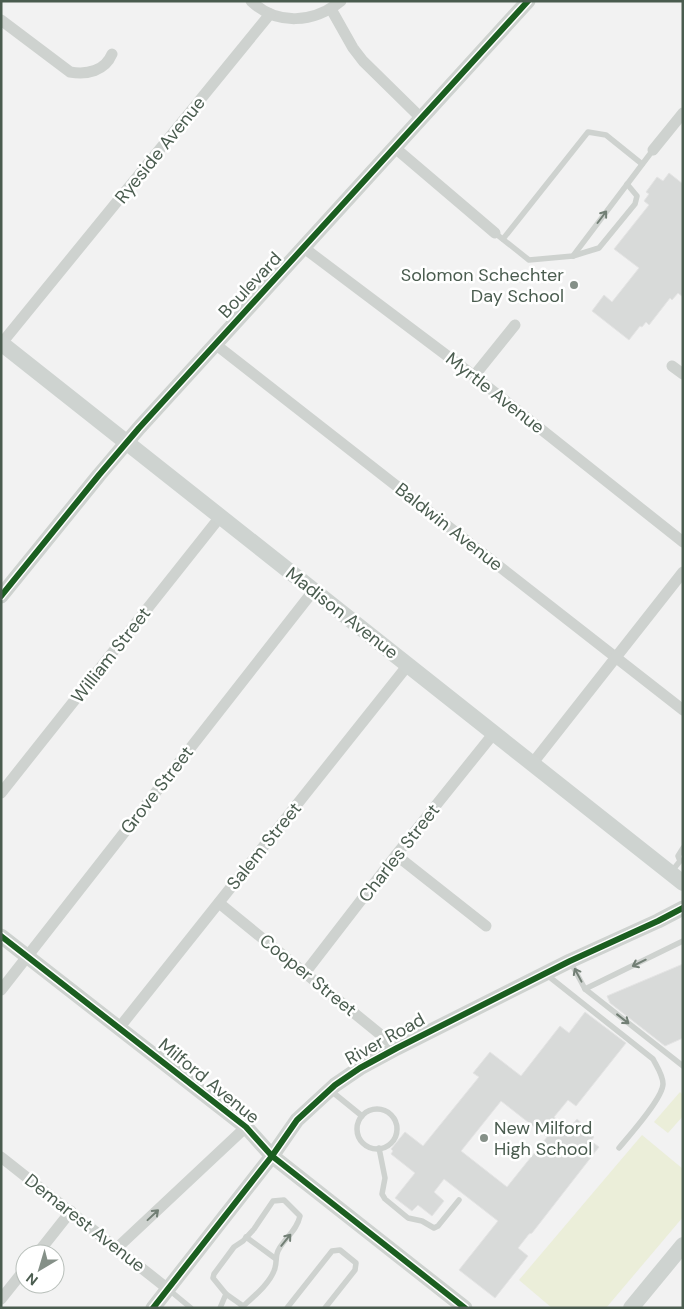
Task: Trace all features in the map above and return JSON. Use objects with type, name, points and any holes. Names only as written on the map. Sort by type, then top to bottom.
[{"type":"main road","name":"Madison Avenue","points":[[1,344],[532,764],[679,870]]},
{"type":"main road","points":[[631,1308],[683,1245]]},
{"type":"street","points":[[251,1],[270,14],[290,19],[318,15],[331,9],[341,1]]},
{"type":"street","name":"Boulevard","points":[[1,596],[126,442],[528,1]]},
{"type":"street","points":[[331,9],[353,48],[363,61],[421,118]]},
{"type":"street","name":"Ryeside Avenue","points":[[1,344],[270,14]]},
{"type":"street","points":[[1,20],[70,72],[80,74],[99,69],[105,65],[112,54]]},
{"type":"street","points":[[653,150],[683,113]]},
{"type":"street","points":[[394,147],[499,236]]},
{"type":"street","name":"Myrtle Avenue","points":[[304,248],[474,376],[683,542]]},
{"type":"street","points":[[474,376],[515,324]]},
{"type":"street","name":"Baldwin Avenue","points":[[215,344],[683,710]]},
{"type":"street","points":[[672,366],[683,374]]},
{"type":"street","name":"William Street","points":[[1,793],[220,516]]},
{"type":"street","points":[[532,764],[683,572]]},
{"type":"street","name":"Grove Street","points":[[1,990],[314,590]]},
{"type":"street","name":"Salem Street","points":[[120,1028],[408,665]]},
{"type":"street","name":"Charles Street","points":[[305,973],[396,855],[494,733]]},
{"type":"street","points":[[396,855],[486,926]]},
{"type":"street","name":"Cooper Street","points":[[219,903],[397,1048]]},
{"type":"street","name":"River Road","points":[[153,1308],[272,1156],[297,1120],[330,1090],[360,1068],[397,1048],[570,961],[683,908]]},
{"type":"street","name":"Milford Avenue","points":[[1,936],[246,1127],[272,1156],[466,1308]]},
{"type":"street","points":[[117,1248],[246,1127]]},
{"type":"street","name":"Demarest Avenue","points":[[1,1156],[168,1289]]},
{"type":"street","points":[[45,1244],[71,1211]]},
{"type":"street","points":[[1,1299],[15,1282]]},
{"type":"lane","points":[[627,184],[637,196],[635,204],[599,248],[573,256],[529,260],[499,236],[588,132],[606,135],[642,164]]},
{"type":"lane","points":[[573,256],[653,150]]},
{"type":"lane","points":[[679,870],[678,856],[683,848]]},
{"type":"lane","points":[[585,989],[683,941]]},
{"type":"lane","points":[[570,961],[585,989],[683,1066]]},
{"type":"lane","points":[[545,974],[653,1059],[662,1074],[663,1085],[659,1096],[619,1148]]},
{"type":"lane","points":[[330,1090],[362,1116]]},
{"type":"lane","points":[[380,1109],[392,1116],[395,1122],[395,1135],[392,1141],[388,1145],[379,1148],[370,1147],[360,1139],[357,1128],[362,1116],[367,1112],[380,1109]]},
{"type":"lane","points":[[379,1148],[385,1178],[382,1194],[384,1199],[408,1218],[422,1221],[434,1228],[438,1226],[459,1200]]},
{"type":"lane","points":[[284,1200],[300,1216],[298,1223],[278,1250],[276,1259],[275,1269],[261,1290],[242,1307],[226,1294],[212,1276],[234,1247],[246,1237],[273,1201],[284,1200]]},
{"type":"lane","points":[[246,1237],[276,1259]]},
{"type":"lane","points":[[288,1308],[332,1251],[340,1250],[356,1263],[355,1270],[325,1308]]},
{"type":"lane","points":[[168,1289],[190,1308]]},
{"type":"lane","points":[[220,1308],[226,1294]]},
{"type":"green space","points":[[680,1092],[683,1095],[683,1116],[668,1133],[654,1122]]},
{"type":"green space","points":[[642,1135],[683,1169],[683,1217],[606,1308],[552,1308],[519,1280]]},
{"type":"building","points":[[669,173],[683,184],[683,297],[678,293],[672,300],[670,298],[649,325],[646,322],[642,327],[640,326],[629,340],[592,311],[604,295],[612,302],[639,268],[614,249],[649,205],[644,201],[649,194],[646,192],[657,177],[663,181]]},
{"type":"building","points":[[683,964],[683,1038],[665,1046],[610,1003],[607,996]]},
{"type":"building","points":[[585,1012],[626,1043],[576,1106],[568,1100],[554,1117],[569,1129],[577,1119],[585,1126],[583,1128],[594,1137],[591,1141],[599,1147],[532,1233],[529,1234],[518,1248],[528,1256],[495,1298],[459,1270],[498,1221],[444,1179],[434,1192],[444,1201],[432,1216],[418,1205],[412,1211],[395,1198],[415,1173],[391,1154],[393,1151],[391,1149],[405,1132],[423,1146],[479,1077],[473,1073],[490,1052],[521,1076],[560,1026],[569,1033]],"holes":[[[501,1101],[547,1137],[507,1187],[461,1151]]]},
{"type":"cycle path","points":[[1,596],[139,428],[528,1]]},
{"type":"cycle path","points":[[153,1308],[272,1156],[297,1120],[335,1085],[360,1068],[397,1048],[570,961],[683,908]]},
{"type":"cycle path","points":[[1,936],[246,1127],[272,1156],[465,1308]]},
{"type":"place","name":"Solomon Schechter Day School","points":[[574,285]]},
{"type":"place","name":"New Milford High School","points":[[484,1138]]}]
